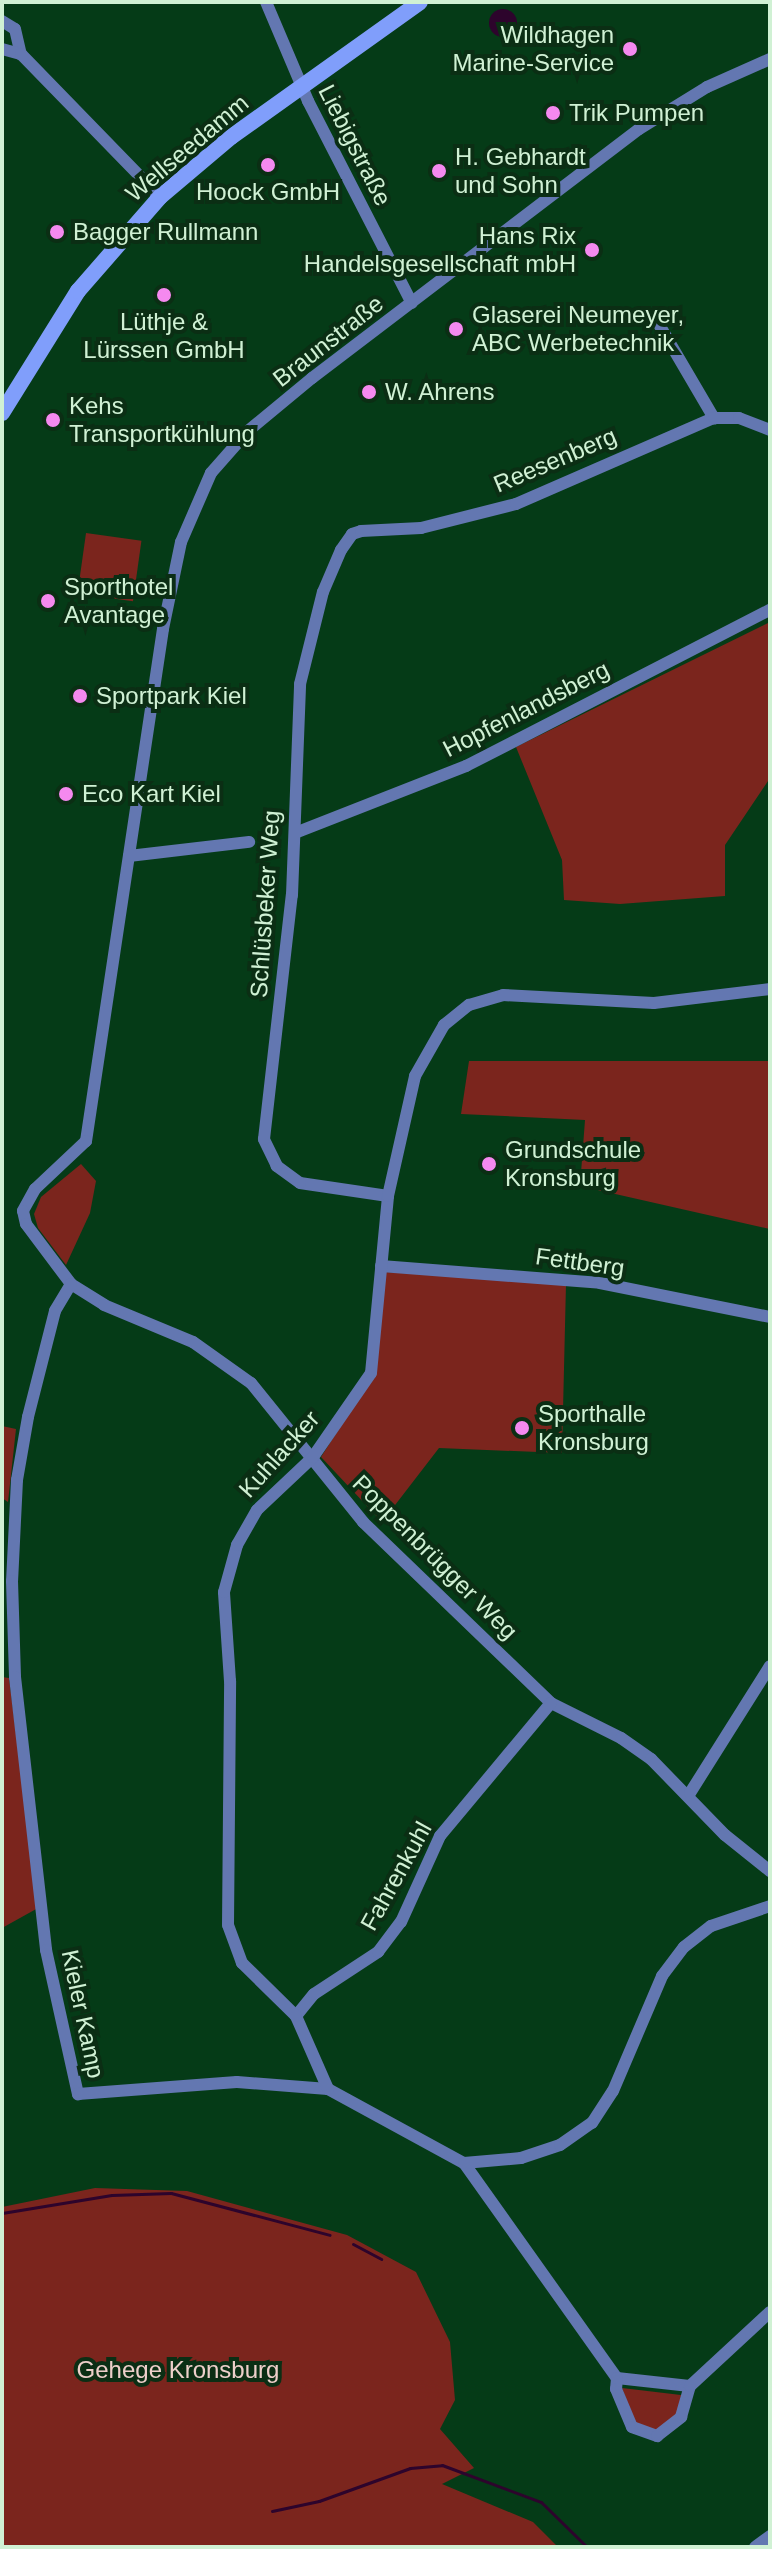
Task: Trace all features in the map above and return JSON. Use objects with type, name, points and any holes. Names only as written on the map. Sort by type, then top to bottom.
[{"type":"main road","name":"Wellseedamm","points":[[2,413],[78,291],[160,197],[301,85],[420,2]]},
{"type":"street","name":"Liebigstraße","points":[[266,2],[301,85],[412,303]]},
{"type":"street","points":[[2,21],[15,29],[21,54],[160,197]]},
{"type":"street","points":[[2,49],[21,54]]},
{"type":"street","name":"Braunstraße","points":[[27,1200],[86,1141],[173,577],[194,506],[211,473],[248,431],[639,129],[707,87],[770,59]]},
{"type":"street","points":[[657,321],[714,418],[739,418],[770,430]]},
{"type":"street","name":"Reesenberg","points":[[352,534],[421,528],[516,504],[714,418]]},
{"type":"street","name":"Schlüsbeker Weg","points":[[352,534],[323,592],[303,671],[295,738],[295,833],[264,1139],[277,1166],[300,1183],[388,1196]]},
{"type":"street","name":"Hopfenlandsberg","points":[[295,833],[466,766],[770,610]]},
{"type":"street","points":[[129,856],[249,842]]},
{"type":"street","name":"Kuhlacker","points":[[328,2089],[296,2016],[242,1963],[228,1925],[230,1681],[224,1592],[237,1545],[257,1510],[313,1457],[371,1373],[388,1196],[415,1076],[444,1025],[469,1005],[503,995],[654,1003],[770,989]]},
{"type":"street","name":"Poppenbrügger Weg","points":[[27,1200],[26,1224],[71,1284],[104,1305],[181,1336],[231,1367],[313,1457],[363,1522],[551,1703],[621,1738],[690,1793],[725,1835],[770,1871]]},
{"type":"street","name":"Fettberg","points":[[381,1266],[600,1283],[770,1317]]},
{"type":"street","name":"Kieler Kamp","points":[[71,1284],[55,1311],[28,1417],[17,1480],[12,1581],[15,1677],[46,1950],[78,2094],[237,2082],[328,2089],[464,2163],[617,2378],[616,2389],[632,2427],[657,2436],[681,2417],[690,2386],[770,2312]]},
{"type":"street","points":[[690,1793],[770,1666]]},
{"type":"street","name":"Fahrenkuhl","points":[[296,2016],[314,1994],[378,1952],[401,1922],[440,1836],[551,1703]]},
{"type":"street","points":[[464,2163],[521,2158],[560,2145],[592,2123],[613,2091],[662,1976],[684,1947],[711,1926],[770,1906]]},
{"type":"street","points":[[617,2378],[690,2386]]},
{"type":"street","points":[[755,2547],[770,2536]]},
{"type":"green space","points":[[86,533],[141,541],[133,601],[78,593]]},
{"type":"green space","points":[[770,622],[770,778],[725,845],[725,896],[620,904],[564,900],[562,860],[516,747]]},
{"type":"green space","points":[[469,1061],[770,1061],[770,1229],[580,1186],[585,1120],[461,1114]]},
{"type":"green space","points":[[81,1164],[96,1181],[90,1213],[66,1265],[38,1228],[34,1214],[41,1197]]},
{"type":"green space","points":[[386,1272],[566,1284],[562,1453],[439,1448],[382,1522],[321,1457],[374,1374]]},
{"type":"green space","points":[[2,1426],[16,1429],[8,1502],[2,1498]]},
{"type":"green space","points":[[2,1677],[9,1678],[38,1908],[2,1928]]},
{"type":"green space","name":"Gehege Kronsburg","points":[[95,2188],[187,2191],[347,2235],[416,2272],[450,2342],[455,2400],[440,2429],[474,2468],[442,2484],[533,2522],[558,2547],[2,2547],[2,2207]]},
{"type":"green space","points":[[622,2388],[681,2395],[679,2414],[655,2431],[635,2424]]},
{"type":"shaded area","points":[[503,9],[513,13],[517,23],[513,33],[503,37],[493,33],[489,23],[493,13]]},
{"type":"waterway","points":[[2,2213],[112,2195],[171,2193],[330,2235]]},
{"type":"waterway","points":[[353,2244],[381,2259]]},
{"type":"waterway","points":[[272,2511],[319,2501],[410,2468],[442,2465],[541,2502],[587,2547]]},
{"type":"place","name":"Wildhagen Marine-Service","points":[[630,49]]},
{"type":"place","name":"Trik Pumpen","points":[[553,113]]},
{"type":"place","name":"Hoock GmbH","points":[[268,165]]},
{"type":"place","name":"H. Gebhardt und Sohn","points":[[439,171]]},
{"type":"place","name":"Bagger Rullmann","points":[[57,232]]},
{"type":"place","name":"Hans Rix Handelsgesellschaft mbH","points":[[592,250]]},
{"type":"place","name":"Lüthje & Lürssen GmbH","points":[[164,295]]},
{"type":"place","name":"Glaserei Neumeyer, ABC Werbetechnik","points":[[456,329]]},
{"type":"place","name":"W. Ahrens","points":[[369,392]]},
{"type":"place","name":"Kehs Transportkühlung","points":[[53,420]]},
{"type":"place","name":"Sporthotel Avantage","points":[[48,601]]},
{"type":"place","name":"Sportpark Kiel","points":[[80,696]]},
{"type":"place","name":"Eco Kart Kiel","points":[[66,794]]},
{"type":"place","name":"Grundschule Kronsburg","points":[[489,1164]]},
{"type":"place","name":"Sporthalle Kronsburg","points":[[522,1428]]}]
